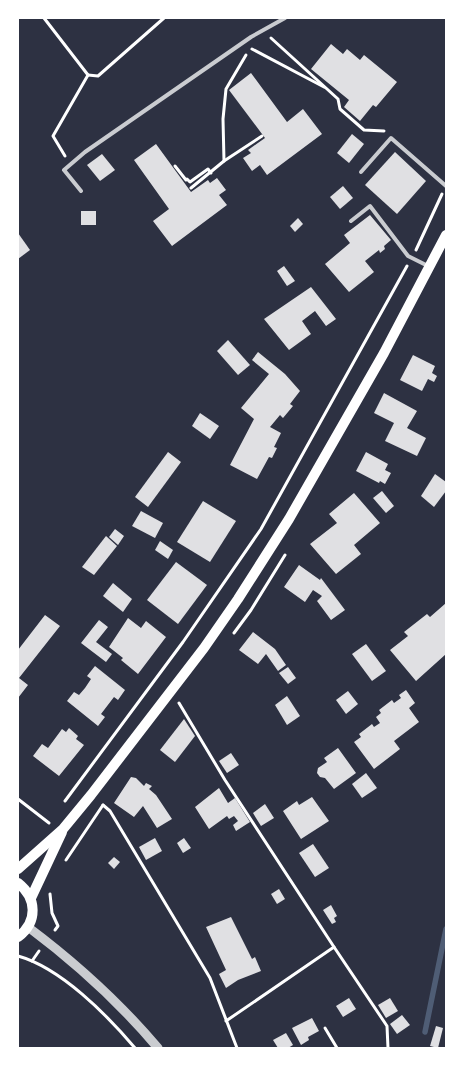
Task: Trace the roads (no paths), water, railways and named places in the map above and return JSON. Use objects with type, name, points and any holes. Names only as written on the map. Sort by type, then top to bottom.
[{"type":"main road","points":[[18,869],[63,829],[92,795],[204,648],[278,540],[446,235]]},
{"type":"main road","points":[[31,898],[63,829]]},
{"type":"main road","points":[[18,884],[31,898],[33,908],[28,928],[18,937]]},
{"type":"street","points":[[28,928],[72,962],[134,1020],[158,1048]]},
{"type":"lane","points":[[81,191],[64,170],[70,164],[151,105],[263,30],[285,18]]},
{"type":"lane","points":[[361,172],[391,138],[446,186]]},
{"type":"lane","points":[[351,221],[370,206],[408,256],[430,267]]},
{"type":"waterway","points":[[425,1032],[446,929]]}]
